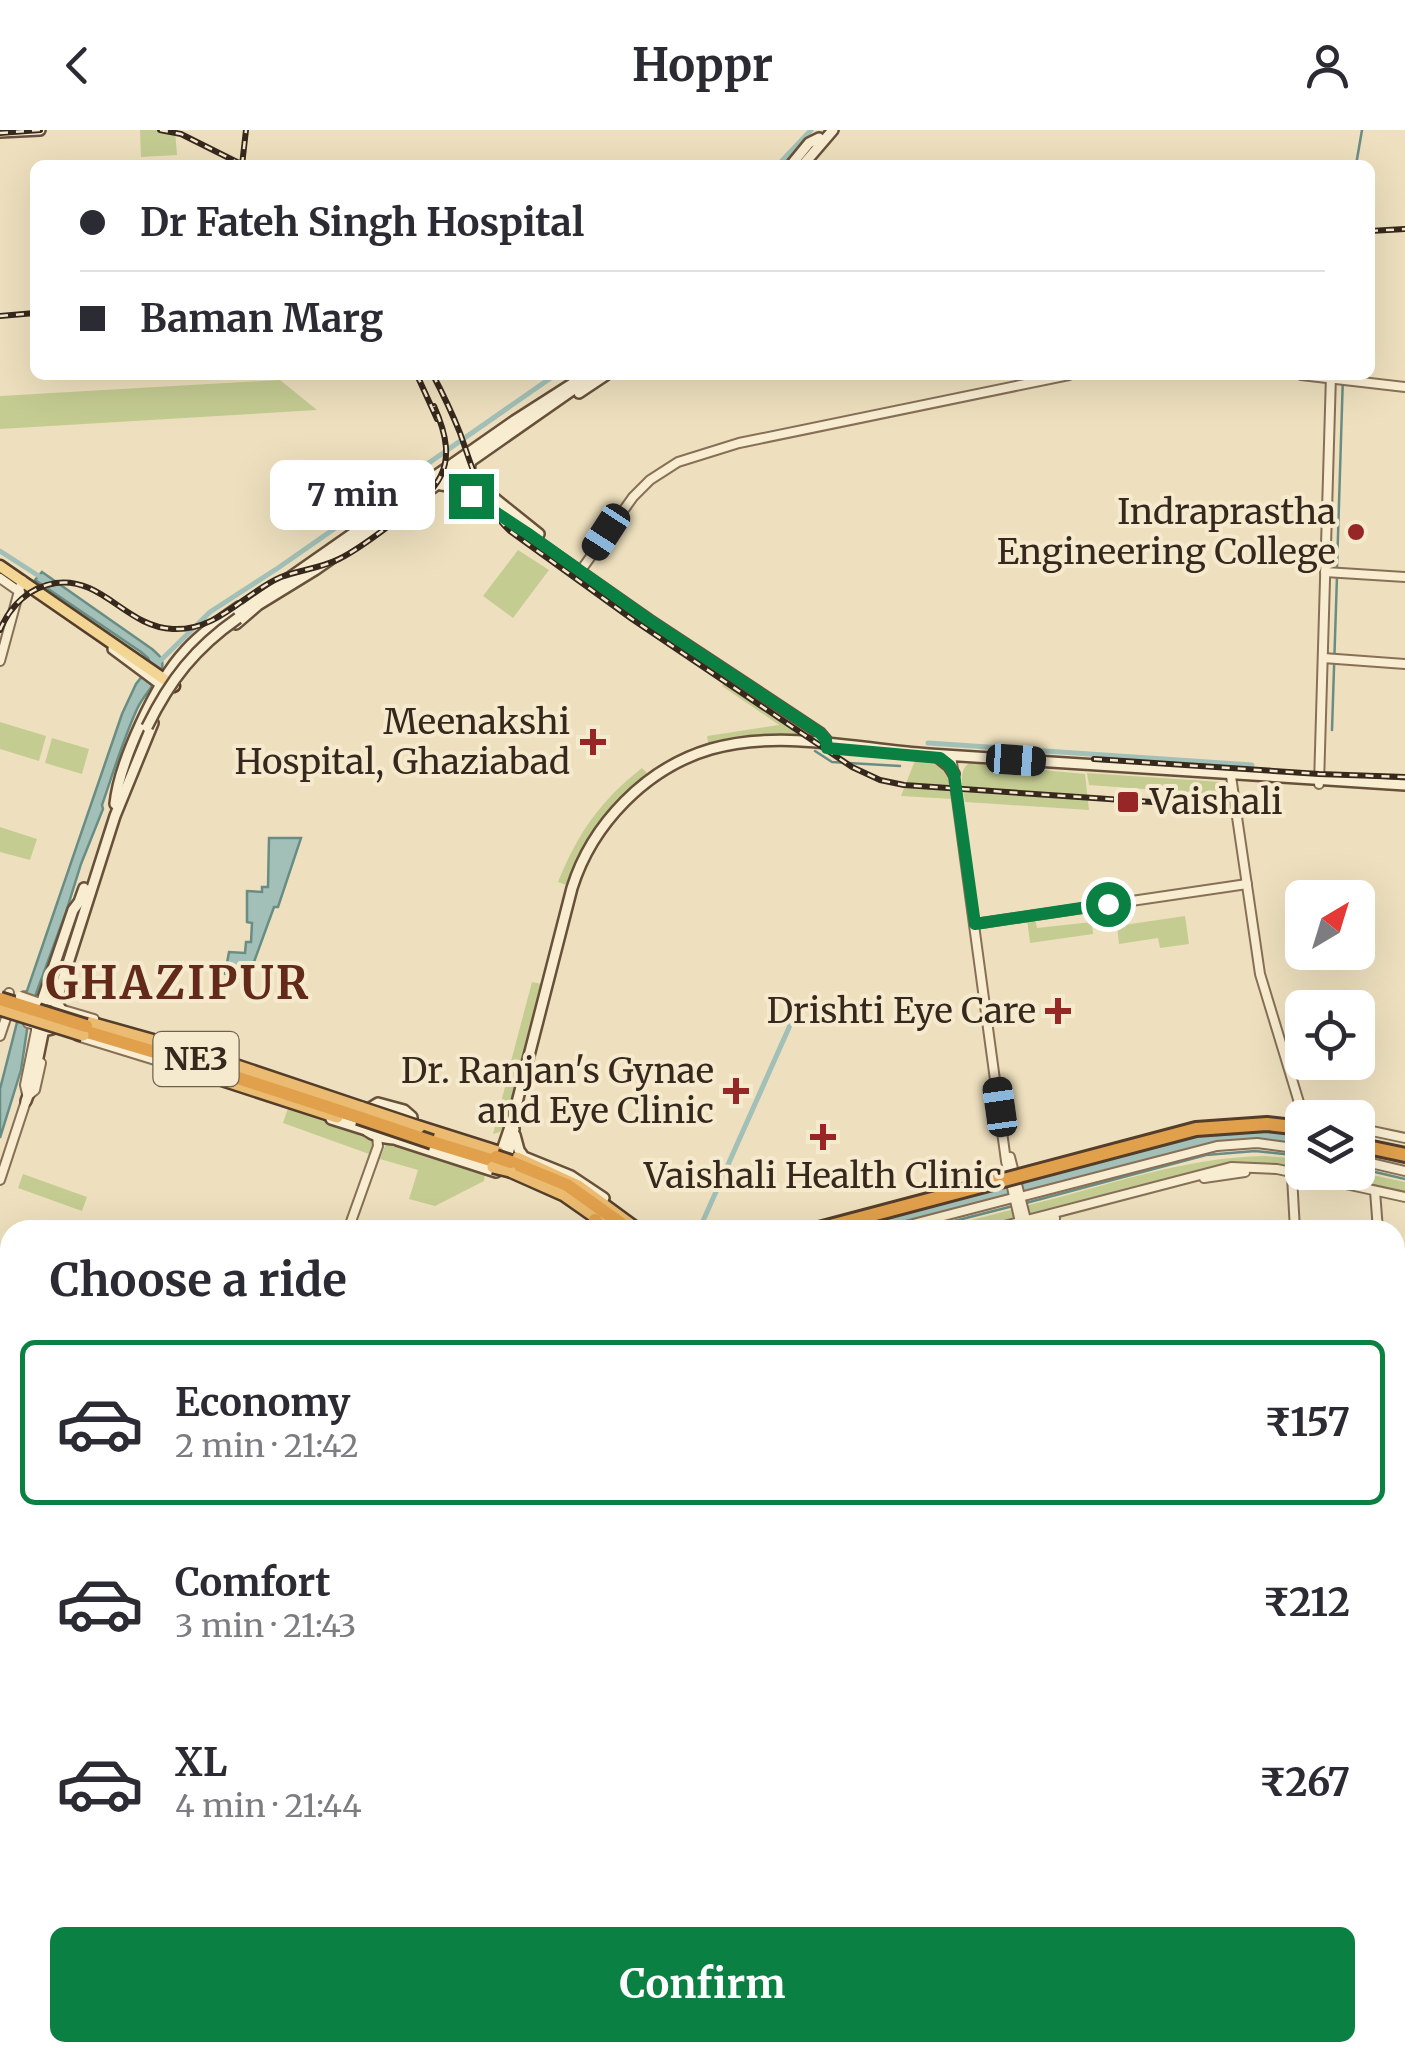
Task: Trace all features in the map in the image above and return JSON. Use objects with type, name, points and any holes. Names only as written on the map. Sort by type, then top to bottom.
[{"type":"highway","name":"NE3","points":[[3,1004],[433,1139],[564,1189],[618,1220]]},
{"type":"highway","points":[[85,1029],[183,1048],[540,1166],[597,1198],[623,1220]]},
{"type":"highway","points":[[85,1029],[188,1069],[510,1172],[554,1189],[597,1220]]},
{"type":"highway","points":[[155,1050],[231,1064]]},
{"type":"highway","points":[[155,1050],[225,1080]]},
{"type":"highway","points":[[853,1220],[1196,1130],[1267,1124],[1285,1134]]},
{"type":"highway","points":[[871,1220],[1196,1133],[1253,1128],[1285,1137]]},
{"type":"highway","points":[[1375,1147],[1405,1153]]},
{"type":"highway","points":[[581,1205],[597,1220]]},
{"type":"main road","points":[[0,132],[40,130]]},
{"type":"main road","points":[[807,160],[821,150],[825,135]]},
{"type":"main road","points":[[802,160],[809,143],[825,135]]},
{"type":"main road","points":[[48,1003],[73,910],[82,902],[147,724],[171,678],[192,651],[273,588],[579,380]]},
{"type":"main road","points":[[529,412],[579,380]]},
{"type":"main road","points":[[147,724],[168,689],[212,637],[507,436],[516,435],[579,380]]},
{"type":"main road","points":[[470,462],[469,476],[478,486],[532,529]]},
{"type":"main road","points":[[435,487],[453,486],[471,496],[807,719],[828,744]]},
{"type":"main road","points":[[471,496],[478,486]]},
{"type":"main road","points":[[500,515],[500,510],[504,510],[617,593]]},
{"type":"main road","points":[[0,572],[166,682]]},
{"type":"main road","points":[[118,803],[135,738],[158,702],[179,657],[229,614],[293,575]]},
{"type":"main road","points":[[166,682],[254,608]]},
{"type":"main road","points":[[179,657],[182,666],[190,665]]},
{"type":"main road","points":[[804,742],[812,735],[807,719]]},
{"type":"main road","points":[[502,1165],[570,914],[600,838],[624,808],[648,787],[706,750],[751,741],[804,742],[956,758],[1405,787]]},
{"type":"main road","points":[[687,761],[733,748],[828,744],[956,758]]},
{"type":"main road","points":[[940,758],[956,773]]},
{"type":"main road","points":[[956,758],[956,773]]},
{"type":"main road","points":[[27,1097],[43,1029],[32,1014],[33,1008],[58,998],[85,913],[82,902]]},
{"type":"main road","points":[[43,1029],[61,1021],[48,1003]]},
{"type":"main road","points":[[262,1075],[354,1103],[378,1103],[404,1110],[424,1124],[483,1144],[498,1140],[512,1126]]},
{"type":"main road","points":[[225,1080],[393,1139],[502,1165],[594,1220]]},
{"type":"main road","points":[[372,1132],[362,1122],[365,1111],[378,1103]]},
{"type":"main road","points":[[393,1139],[406,1138],[412,1132],[412,1117]]},
{"type":"main road","points":[[512,1126],[521,1154],[589,1187],[627,1220]]},
{"type":"street","points":[[1000,388],[1031,380]]},
{"type":"street","points":[[583,565],[614,517],[648,478],[669,462],[714,448],[1042,380]]},
{"type":"street","points":[[1319,782],[1330,659],[1338,380]]},
{"type":"street","points":[[1363,380],[1405,385]]},
{"type":"street","points":[[1334,573],[1405,577]]},
{"type":"street","points":[[0,644],[19,587]]},
{"type":"street","points":[[0,661],[19,587]]},
{"type":"street","points":[[1330,659],[1405,664]]},
{"type":"street","points":[[956,773],[1019,1207]]},
{"type":"street","points":[[1230,778],[1261,990],[1295,1100]]},
{"type":"street","points":[[977,922],[1245,883]]},
{"type":"street","points":[[3,1004],[20,996],[183,1048]]},
{"type":"street","points":[[3,1004],[43,1029],[188,1069]]},
{"type":"street","points":[[0,1036],[3,1004]]},
{"type":"street","points":[[0,1180],[27,1097]]},
{"type":"street","points":[[353,1220],[378,1146],[372,1132]]},
{"type":"street","points":[[1375,1132],[1405,1138]]},
{"type":"street","points":[[354,1220],[381,1147],[393,1139]]},
{"type":"street","points":[[1002,1220],[1019,1207],[1218,1146],[1285,1142]]},
{"type":"street","points":[[1375,1164],[1405,1171]]},
{"type":"street","points":[[1045,1220],[1139,1192],[1231,1172],[1285,1174]]},
{"type":"street","points":[[1295,1190],[1296,1220]]},
{"type":"street","points":[[1365,1190],[1405,1199]]},
{"type":"street","points":[[946,1220],[1139,1192]]},
{"type":"street","points":[[1378,1193],[1379,1220]]},
{"type":"green space","points":[[140,130],[175,130],[177,155],[141,157]]},
{"type":"green space","points":[[280,380],[317,410],[0,429],[0,396]]},
{"type":"green space","points":[[518,550],[549,570],[513,618],[483,596]]},
{"type":"green space","points":[[726,680],[793,727],[800,725],[809,731],[808,737],[709,747],[707,736],[779,725],[722,686]]},
{"type":"green space","points":[[0,722],[46,736],[39,761],[0,749]]},
{"type":"green space","points":[[52,738],[89,749],[82,774],[45,763]]},
{"type":"green space","points":[[916,758],[942,762],[953,776],[953,799],[901,796]]},
{"type":"green space","points":[[969,763],[1085,774],[1089,810],[965,802],[962,776]]},
{"type":"green space","points":[[642,768],[650,776],[590,839],[569,886],[558,882],[592,819]]},
{"type":"green space","points":[[1087,773],[1222,782],[1224,795],[1089,785]]},
{"type":"green space","points":[[0,827],[37,839],[30,860],[0,852]]},
{"type":"green space","points":[[1185,916],[1189,944],[1160,948],[1158,938],[1119,944],[1117,926]]},
{"type":"green space","points":[[1035,918],[1037,928],[1092,922],[1093,934],[1030,943],[1027,919]]},
{"type":"green space","points":[[532,982],[542,984],[522,1067],[510,1065]]},
{"type":"green space","points":[[509,1071],[520,1073],[509,1116],[500,1132],[493,1134]]},
{"type":"green space","points":[[288,1108],[374,1140],[369,1154],[283,1123]]},
{"type":"green space","points":[[390,1142],[485,1173],[484,1181],[435,1206],[409,1199],[418,1170],[380,1159]]},
{"type":"green space","points":[[1235,1158],[1285,1158],[1285,1168],[1226,1166],[1027,1215],[1025,1206],[1144,1174]]},
{"type":"green space","points":[[23,1174],[87,1197],[82,1211],[18,1188]]},
{"type":"green space","points":[[1375,1176],[1405,1182],[1405,1194],[1375,1187]]},
{"type":"green space","points":[[1011,1210],[1016,1217],[1014,1220],[972,1220]]},
{"type":"water","points":[[42,572],[152,649],[162,665],[127,733],[30,1010],[21,1070],[0,1138],[0,1089],[22,992],[27,991],[122,714],[136,684],[151,665],[141,652],[35,580]]},
{"type":"water","points":[[269,838],[301,838],[247,981],[225,974],[229,952],[245,953],[246,942],[251,942],[247,891],[262,892],[262,887],[268,887]]},
{"type":"water","points":[[1237,1127],[1285,1130],[1285,1145],[1248,1141],[924,1220],[863,1220],[1183,1134]]},
{"type":"waterway","points":[[783,160],[811,130]]},
{"type":"waterway","points":[[1357,160],[1362,130]]},
{"type":"waterway","points":[[157,659],[160,661],[210,612],[548,380]]},
{"type":"waterway","points":[[1337,568],[1343,380]]},
{"type":"waterway","points":[[0,551],[42,578]]},
{"type":"waterway","points":[[1332,730],[1337,576]]},
{"type":"waterway","points":[[928,743],[1252,765]]},
{"type":"waterway","points":[[815,751],[832,762],[900,766]]},
{"type":"waterway","points":[[703,1220],[795,1014]]},
{"type":"waterway","points":[[1026,1203],[1206,1155],[1255,1151],[1285,1154]]},
{"type":"waterway","points":[[1375,1172],[1405,1179]]},
{"type":"waterway","points":[[958,1220],[1013,1206]]},
{"type":"tunnel","points":[[45,1015],[49,998]]},
{"type":"railway","points":[[0,133],[40,130]]},
{"type":"railway","points":[[160,130],[181,134],[233,160]]},
{"type":"railway","points":[[243,160],[246,130]]},
{"type":"railway","points":[[1375,231],[1405,229]]},
{"type":"railway","points":[[0,316],[30,313]]},
{"type":"railway","points":[[419,380],[437,419]]},
{"type":"railway","points":[[435,380],[485,498],[510,531],[632,619],[852,767],[880,780],[904,785],[1226,807]]},
{"type":"railway","points":[[0,630],[22,599],[56,583],[88,587],[156,626],[189,628],[217,618],[281,577],[339,559],[407,512],[441,476],[446,446],[434,406]]},
{"type":"railway","points":[[1094,759],[1405,777]]},
{"type":"place","name":"Indraprastha Engineering College","points":[[1356,532]]},
{"type":"place","name":"Meenakshi Hospital, Ghaziabad","points":[[593,742]]},
{"type":"place","name":"Vaishali","points":[[1128,802]]},
{"type":"place","name":"Drishti Eye Care","points":[[1058,1011]]},
{"type":"place","name":"Dr. Ranjan's Gynae and Eye Clinic","points":[[736,1091]]},
{"type":"place","name":"Vaishali Health Clinic","points":[[823,1137]]},
{"type":"district","name":"GHAZIPUR","points":[[178,983]]},
{"type":"route","points":[[471,496],[820,733],[827,748],[940,758],[950,766],[975,924],[1108,904]]}]
